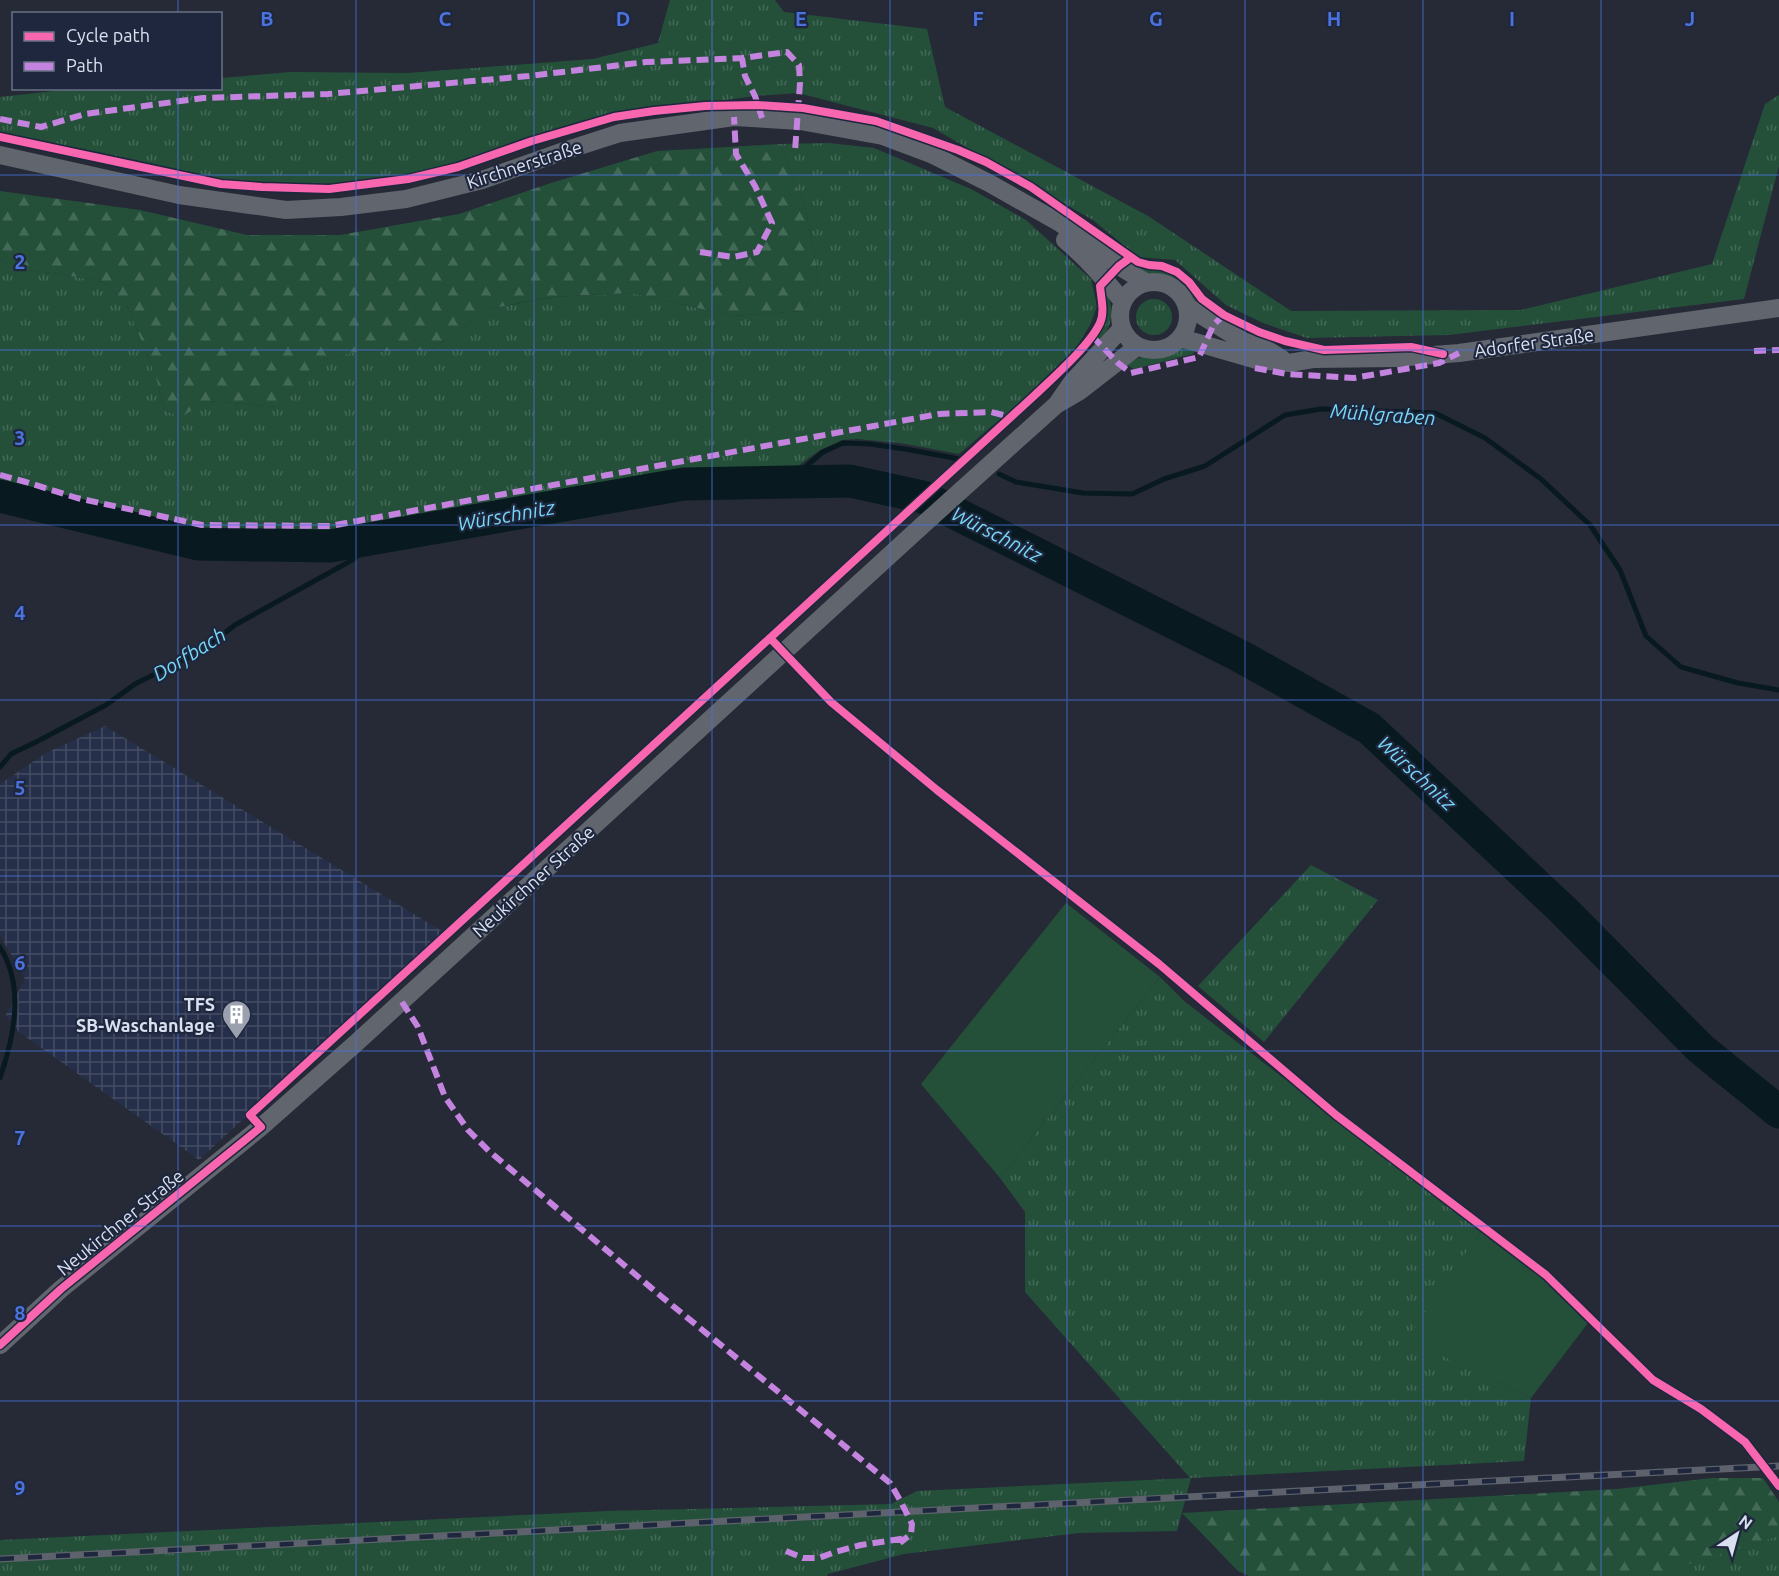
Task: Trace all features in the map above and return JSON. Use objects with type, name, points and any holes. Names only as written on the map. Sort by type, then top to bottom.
[{"type":"street","name":"Kirchnerstraße","points":[[0,155],[179,195],[286,210],[341,207],[406,199],[482,180],[620,133],[734,117],[800,121],[883,136],[931,154],[1060,222],[1119,266],[1145,282]]},
{"type":"street","name":"Kirchnerstraße","points":[[1034,208],[1097,270],[1123,302]]},
{"type":"street","points":[[1154,281],[1171,286],[1184,298],[1188,307],[1189,318],[1181,338],[1161,350],[1149,350],[1138,346],[1128,339],[1122,328],[1120,315],[1123,302],[1128,293],[1145,282],[1154,281]]},
{"type":"street","points":[[1188,307],[1243,341],[1266,349],[1289,363]]},
{"type":"street","name":"Adorfer Straße","points":[[1181,338],[1257,360],[1289,363],[1313,359],[1396,358],[1459,353],[1779,308]]},
{"type":"street","name":"Neukirchner Straße","points":[[1056,405],[1073,381],[1122,328]]},
{"type":"street","name":"Neukirchner Straße","points":[[0,1345],[61,1289],[261,1127],[347,1052],[1056,405],[1080,391],[1138,346]]},
{"type":"shaded area","points":[[105,726],[445,933],[199,1160],[19,1032],[6,1015],[25,979],[0,935],[0,784],[46,753]]},
{"type":"green space","points":[[670,0],[775,0],[784,12],[927,29],[945,107],[1148,216],[1291,311],[1521,310],[1712,264],[1765,104],[1779,95],[1779,166],[1744,299],[1449,335],[1307,338],[1263,323],[1226,305],[1175,260],[1138,257],[1093,220],[933,128],[798,93],[755,96],[615,115],[431,175],[328,186],[236,182],[84,149],[0,135],[0,97],[63,90],[222,90],[222,78],[290,72],[407,73],[593,59],[658,43]]},
{"type":"green space","points":[[829,143],[874,148],[971,189],[1026,220],[1091,279],[1097,306],[1090,325],[1076,348],[1017,405],[959,454],[900,443],[842,440],[820,450],[787,474],[649,486],[330,542],[199,539],[0,491],[0,258],[10,268],[103,282],[127,305],[156,377],[164,410],[181,417],[208,401],[278,407],[321,360],[354,352],[431,350],[489,309],[552,297],[632,293],[732,316],[803,311],[819,281],[806,210],[780,144]]},
{"type":"green space","points":[[780,144],[806,210],[819,281],[803,311],[732,316],[632,293],[551,297],[489,309],[431,350],[354,352],[321,360],[278,407],[208,401],[181,417],[164,410],[156,377],[127,305],[103,282],[10,268],[0,258],[0,191],[140,210],[247,235],[340,235],[459,214],[657,151]]},
{"type":"green space","points":[[1134,266],[1168,272],[1186,285],[1197,301],[1213,313],[1192,300],[1173,280],[1144,273]]},
{"type":"green space","points":[[1105,291],[1111,304],[1111,317],[1100,341],[1096,337],[1106,315]]},
{"type":"green space","points":[[1154,299],[1167,304],[1172,317],[1167,330],[1154,335],[1141,330],[1136,317],[1141,304]]},
{"type":"green space","points":[[1180,348],[1196,348],[1193,354],[1134,369],[1125,364],[1141,357],[1165,355]]},
{"type":"green space","points":[[1311,865],[1378,900],[1264,1042],[1198,986]]},
{"type":"green space","points":[[1066,903],[1160,977],[1000,1178],[921,1084]]},
{"type":"green space","points":[[1160,977],[1184,1001],[1481,1231],[1408,1339],[1531,1398],[1524,1461],[1191,1478],[1177,1531],[1079,1533],[904,1554],[827,1576],[0,1576],[0,1540],[607,1511],[891,1504],[917,1491],[1190,1478],[1025,1292],[1025,1212],[1000,1178]]},
{"type":"green space","points":[[1481,1231],[1542,1277],[1588,1323],[1531,1398],[1407,1339]]},
{"type":"green space","points":[[1712,1478],[1763,1478],[1779,1502],[1779,1536],[1650,1576],[1249,1576],[1238,1571],[1182,1513],[1617,1489]]},
{"type":"green space","points":[[1779,1511],[1779,1576],[1557,1576]]},
{"type":"waterway","name":"Mühlgraben","points":[[999,474],[1016,482],[1083,493],[1132,494],[1164,479],[1205,466],[1285,415],[1321,409],[1435,413],[1485,438],[1541,479],[1590,525],[1620,570],[1646,636],[1681,667],[1738,683],[1779,690]]},
{"type":"waterway","name":"Mühlgraben","points":[[786,483],[823,452],[843,443],[870,444],[959,459]]},
{"type":"waterway","name":"Würschnitz","points":[[0,496],[198,544],[330,546],[684,484],[850,481],[923,497],[1240,656],[1369,728],[1562,909],[1701,1049],[1779,1112]]},
{"type":"waterway","name":"Dorfbach","points":[[0,767],[11,754],[106,705],[135,684],[203,650],[235,625],[354,559],[377,538]]},
{"type":"waterway","name":"Dorfbach","points":[[0,947],[8,962],[15,995],[13,1029],[0,1078]]},
{"type":"railway","points":[[0,1559],[1779,1466]]},
{"type":"marked path","points":[[762,118],[745,76],[742,58],[787,52],[799,65],[800,83],[795,151]]},
{"type":"marked path","points":[[0,119],[41,127],[85,114],[203,98],[328,94],[529,76],[646,62],[742,58]]},
{"type":"marked path","points":[[700,252],[733,257],[757,252],[772,223],[755,186],[736,154],[734,117]]},
{"type":"marked path","points":[[1092,336],[1131,373],[1199,357],[1214,324],[1224,315]]},
{"type":"marked path","points":[[1754,351],[1779,350]]},
{"type":"marked path","points":[[1255,368],[1287,374],[1354,378],[1439,363],[1459,353]]},
{"type":"marked path","points":[[0,475],[77,498],[202,525],[330,526],[939,414],[991,412],[1011,417]]},
{"type":"marked path","points":[[402,1002],[418,1027],[445,1097],[468,1130],[489,1151],[662,1297],[890,1483],[912,1524],[911,1534],[900,1543]]},
{"type":"marked path","points":[[786,1551],[803,1558],[819,1558],[861,1545],[907,1538]]},
{"type":"cycle path","points":[[0,137],[221,184],[329,189],[408,179],[458,167],[532,141],[614,117],[705,106],[757,105],[803,108],[876,121],[986,162],[1031,187],[1138,262],[1162,266],[1177,272],[1189,282],[1202,299],[1224,315],[1259,332],[1324,350],[1411,347],[1443,354]]},
{"type":"cycle path","points":[[0,1345],[61,1289],[261,1127],[250,1115],[1062,370],[1080,351],[1100,323],[1102,310],[1100,286],[1130,258]]},
{"type":"cycle path","points":[[770,638],[831,702],[937,790],[1159,964],[1336,1115],[1546,1275],[1653,1380],[1701,1409],[1745,1442],[1779,1486]]},
{"type":"place","name":"TFS SB-Waschanlage","points":[[236,1040]]}]
